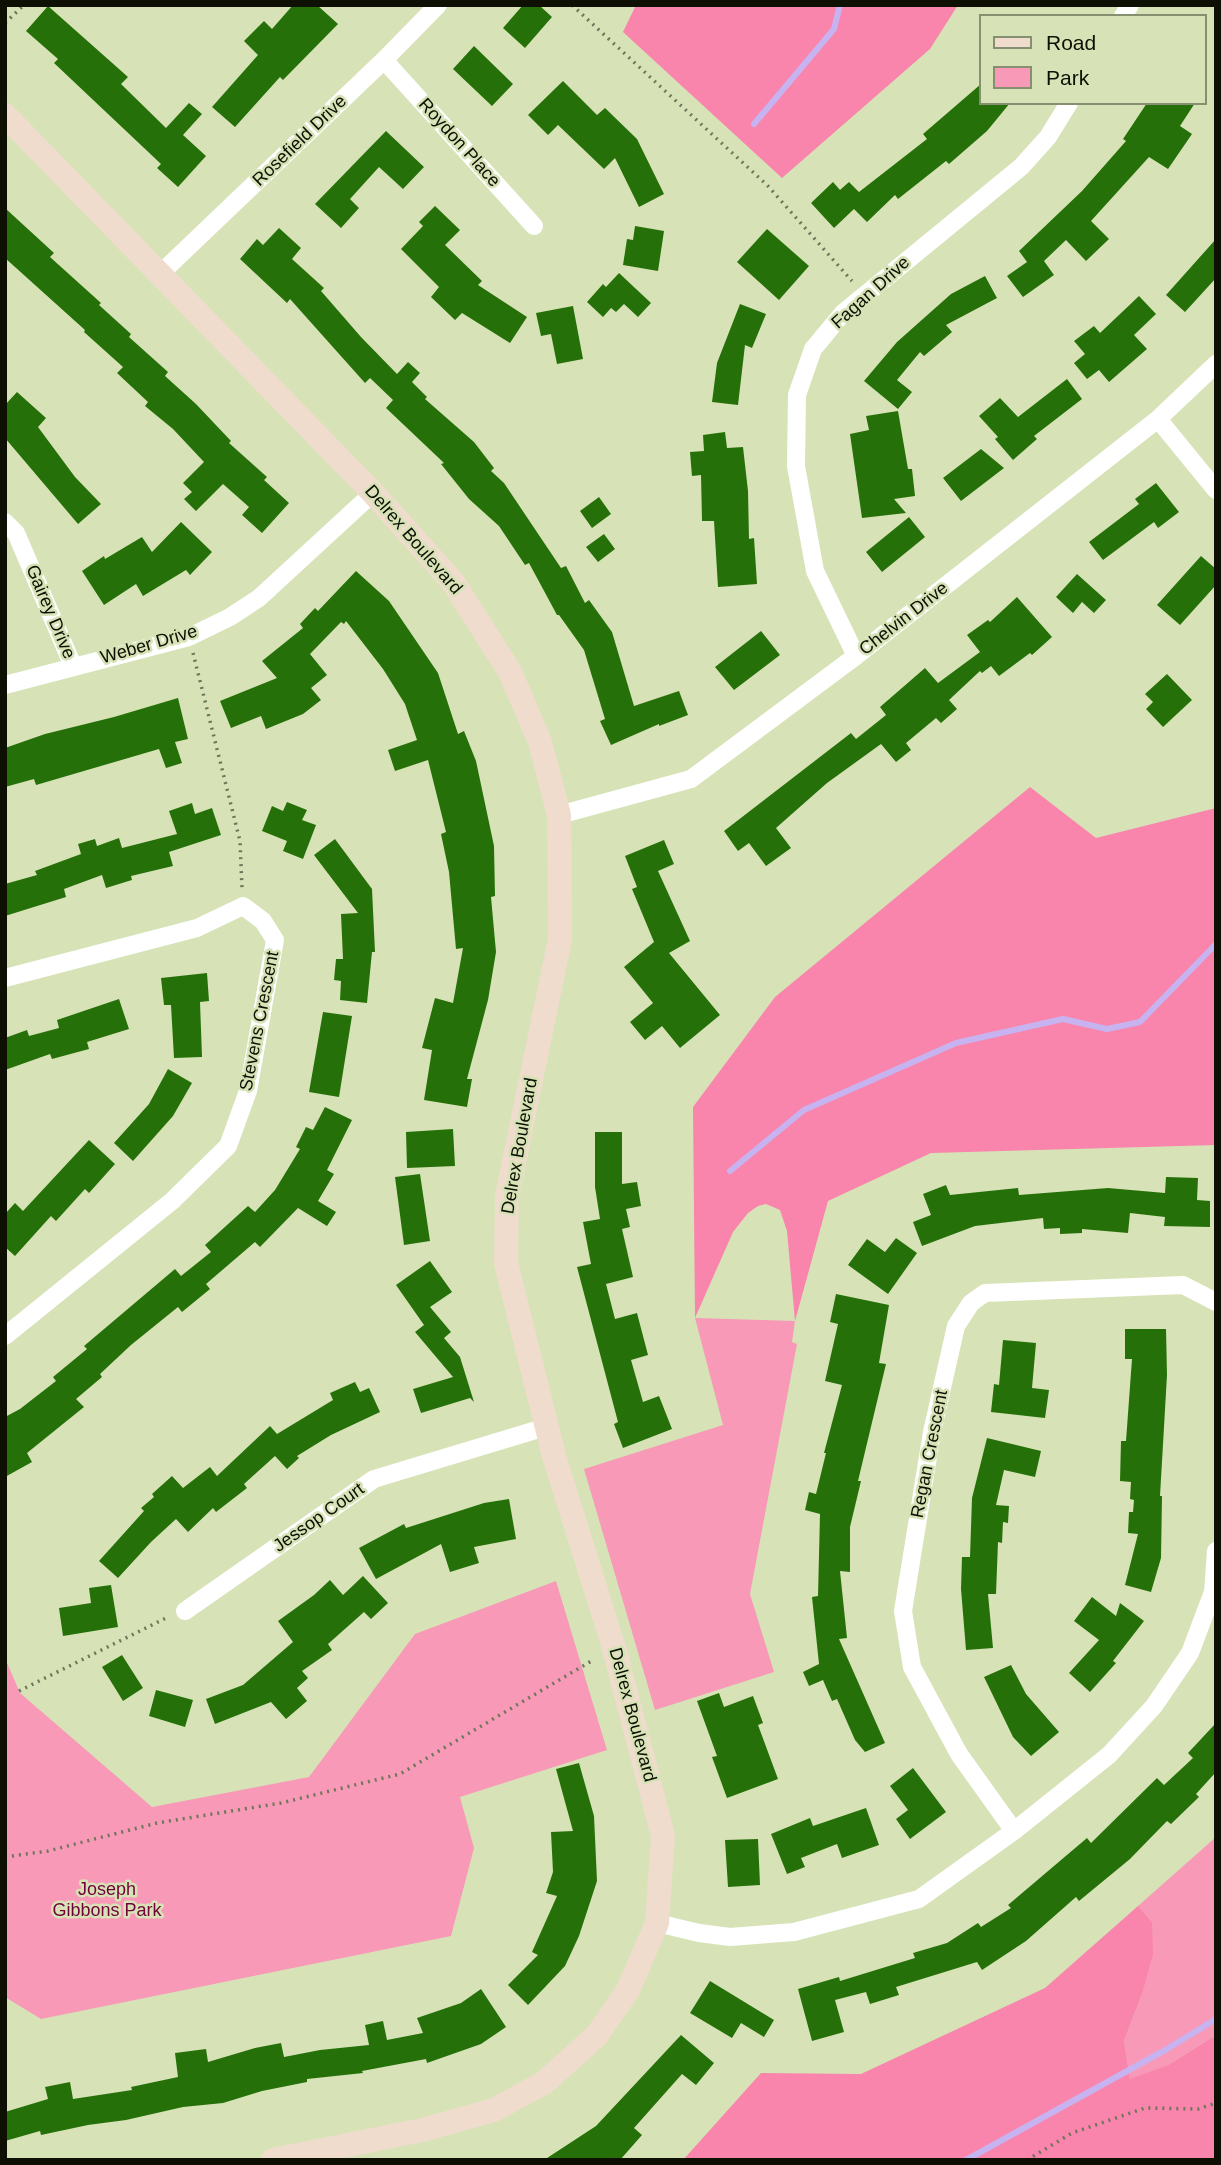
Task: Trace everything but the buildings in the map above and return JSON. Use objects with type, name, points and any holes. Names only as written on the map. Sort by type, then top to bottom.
[{"type":"street","name":"Rosefield Drive","points":[[160,274],[438,5]]},
{"type":"street","name":"Roydon Place","points":[[384,60],[534,226]]},
{"type":"street","name":"Fagan Drive","points":[[856,656],[815,571],[796,467],[797,395],[813,349],[843,313],[1021,167],[1048,137],[1068,105]]},
{"type":"street","name":"Delrex Boulevard","points":[[5,115],[373,493],[453,582],[510,672],[540,742],[559,816],[559,939],[508,1196],[506,1262],[547,1427],[614,1648],[663,1836],[657,1923],[628,1990],[597,2035],[545,2082],[495,2110],[422,2130],[273,2160]]},
{"type":"street","name":"Chelvin Drive","points":[[559,816],[691,779],[856,656],[1158,419],[1216,364]]},
{"type":"street","points":[[1158,419],[1216,490]]},
{"type":"street","name":"Weber Drive","points":[[5,685],[189,638],[230,617],[259,597],[373,493]]},
{"type":"street","name":"Gairey Drive","points":[[5,522],[16,533],[73,666]]},
{"type":"street","points":[[5,978],[197,928],[243,906]]},
{"type":"street","name":"Stevens Crescent","points":[[5,1336],[172,1201],[228,1146],[248,1091],[275,940],[263,921],[243,906]]},
{"type":"street","name":"Regan Crescent","points":[[1014,1831],[960,1754],[912,1667],[902,1611],[932,1432],[956,1326],[971,1303],[985,1293],[1182,1285],[1216,1302]]},
{"type":"street","name":"Jessop Court","points":[[185,1611],[374,1479],[547,1427]]},
{"type":"street","points":[[657,1923],[730,1937],[794,1933],[919,1899],[1014,1831],[1109,1755],[1154,1706],[1190,1653],[1213,1592],[1216,1551]]},
{"type":"path","points":[[5,23],[24,5]]},
{"type":"path","points":[[572,5],[766,185],[864,295]]},
{"type":"path","points":[[189,638],[240,841],[243,906]]},
{"type":"path","points":[[19,1691],[156,1622],[185,1611]]},
{"type":"path","points":[[5,1857],[48,1851],[157,1824],[281,1803],[400,1774],[614,1648]]},
{"type":"path","points":[[1027,2160],[1072,2133],[1144,2108],[1198,2109],[1216,2104]]},
{"type":"green space","points":[[695,1318],[795,1321],[792,1342],[797,1344],[750,1594],[774,1672],[655,1710],[584,1469],[723,1425]]},
{"type":"green space","name":"Joseph Gibbons Park","points":[[556,1581],[607,1750],[460,1797],[474,1848],[451,1936],[41,2019],[5,1997],[5,1658],[20,1693],[152,1807],[309,1777],[415,1634]]},
{"type":"green space","points":[[1216,1837],[1216,2035],[1168,2065],[1130,2080],[1124,2041],[1142,1994],[1152,1922],[1138,1906]]},
{"type":"shaded area","points":[[636,5],[958,5],[930,49],[782,178],[623,32]]},
{"type":"shaded area","points":[[1030,787],[1096,838],[1216,808],[1216,1145],[931,1153],[828,1201],[795,1321],[787,1231],[780,1210],[766,1204],[758,1206],[748,1213],[733,1232],[695,1318],[693,1107],[775,997]]},
{"type":"shaded area","points":[[1138,1906],[1152,1922],[1153,1954],[1142,1994],[1124,2041],[1130,2079],[1168,2065],[1216,2035],[1216,2160],[683,2160],[761,2073],[861,2074],[1045,1988]]},
{"type":"waterway","points":[[754,124],[834,29],[840,5]]},
{"type":"waterway","points":[[730,1171],[804,1110],[956,1043],[1063,1019],[1107,1029],[1140,1022],[1216,944]]},
{"type":"waterway","points":[[966,2160],[1216,2019]]}]
